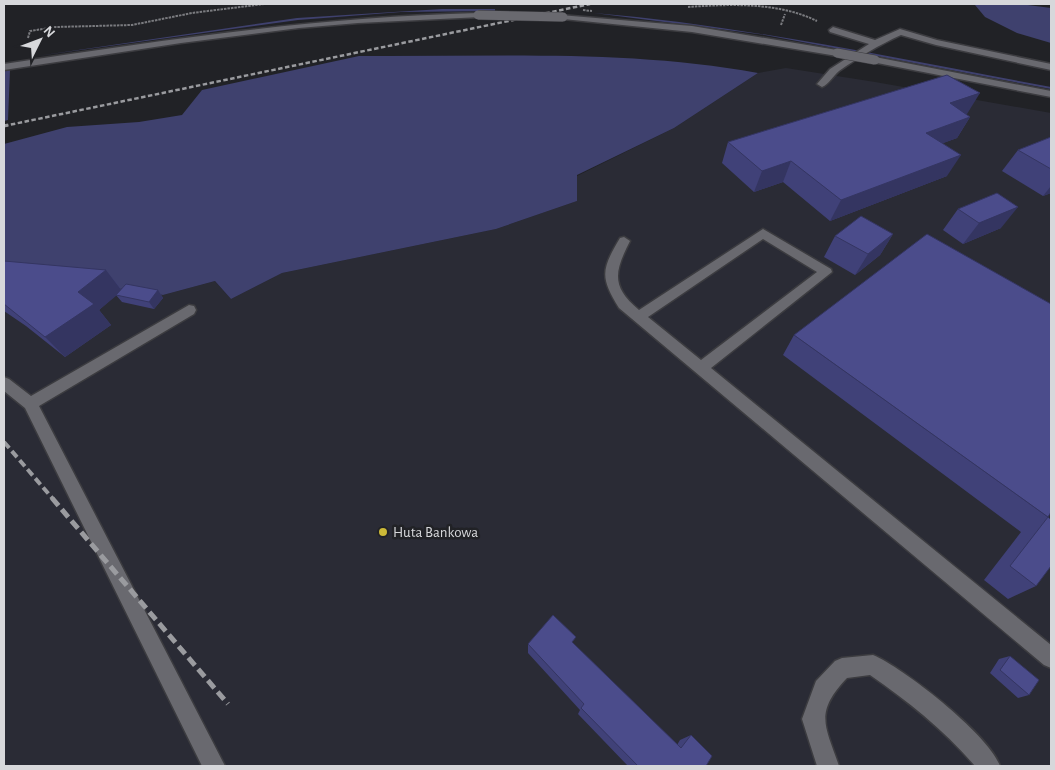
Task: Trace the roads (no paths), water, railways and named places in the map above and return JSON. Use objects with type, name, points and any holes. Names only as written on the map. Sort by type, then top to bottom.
[{"type":"street","points":[[4,67],[297,24],[388,17],[478,15],[563,17],[692,29],[837,53],[1051,94]]},
{"type":"street","points":[[833,30],[876,43]]},
{"type":"street","points":[[822,84],[833,71],[876,43],[900,32],[936,42],[1051,67]]},
{"type":"street","points":[[639,317],[763,233],[826,272],[702,368]]},
{"type":"street","points":[[624,241],[610,270],[611,286],[624,305],[1051,658]]},
{"type":"street","points":[[30,404],[189,310]]},
{"type":"street","points":[[4,383],[30,404],[214,766]]},
{"type":"street","points":[[828,766],[813,718],[823,688],[842,668],[873,666],[918,696],[964,737],[990,766]]},
{"type":"railway","points":[[8,125],[4,126],[590,4]]},
{"type":"railway","points":[[4,442],[53,499]]},
{"type":"railway","points":[[52,498],[228,704]]},
{"type":"place","name":"Huta Bankowa","points":[[383,532]]}]
